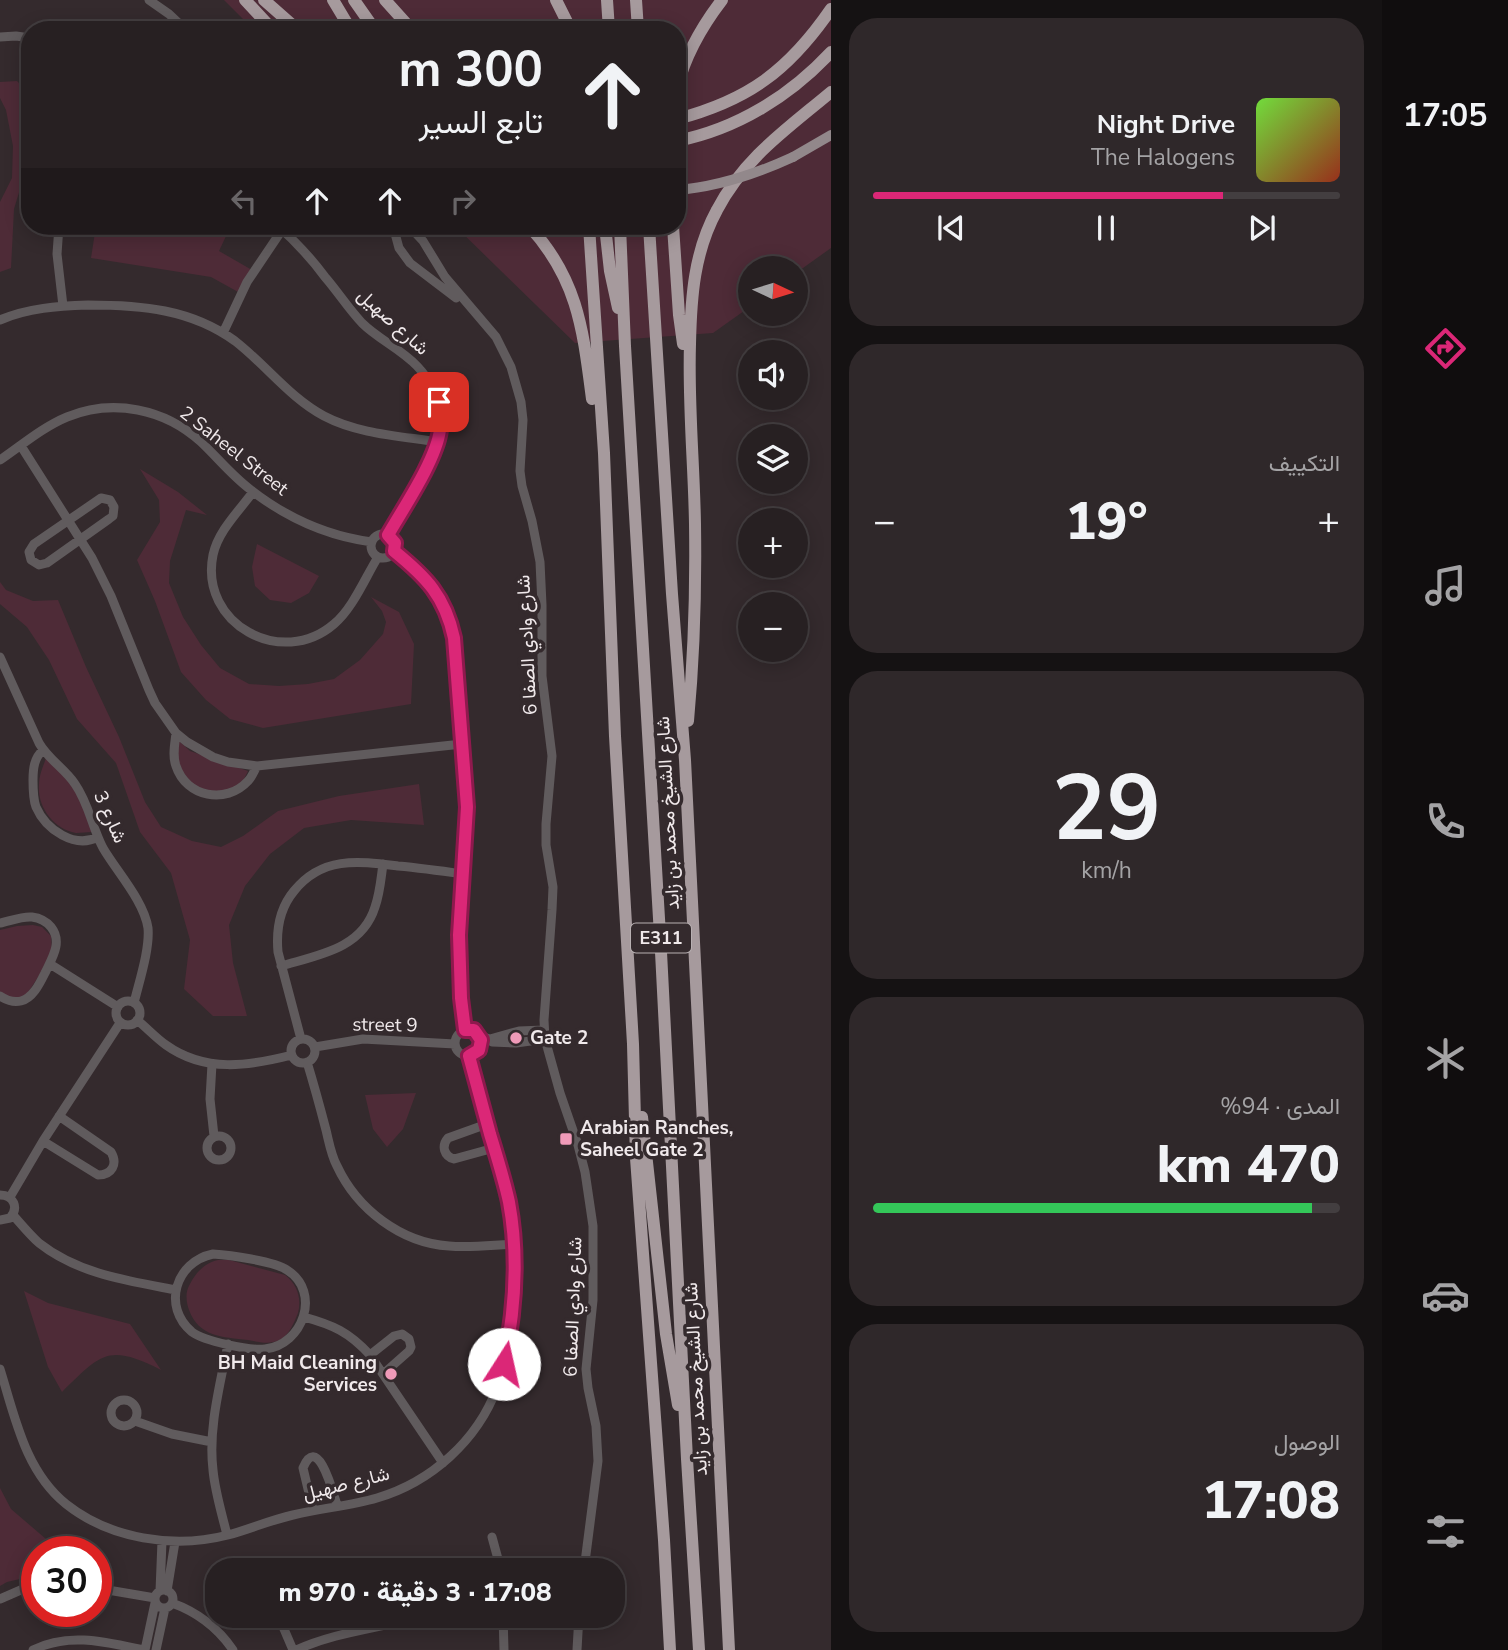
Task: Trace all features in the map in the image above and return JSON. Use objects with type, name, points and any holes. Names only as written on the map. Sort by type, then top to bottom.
[{"type":"highway","points":[[245,0],[265,21]]},
{"type":"highway","points":[[263,0],[288,21]]},
{"type":"highway","points":[[333,0],[346,21]]},
{"type":"highway","points":[[354,0],[369,21]]},
{"type":"highway","points":[[385,0],[404,21]]},
{"type":"highway","points":[[556,0],[566,21]]},
{"type":"highway","points":[[607,0],[608,21]]},
{"type":"highway","points":[[636,0],[637,21]]},
{"type":"highway","points":[[686,61],[699,33],[722,0]]},
{"type":"highway","points":[[686,116],[718,106],[756,87],[779,70],[808,40],[831,9]]},
{"type":"highway","points":[[686,138],[726,126],[776,100],[831,52]]},
{"type":"highway","points":[[814,106],[831,86]]},
{"type":"highway","points":[[685,760],[693,660],[695,524],[689,383],[695,272],[707,230],[727,192],[753,158],[831,92]]},
{"type":"highway","points":[[537,235],[559,267],[575,302],[585,340],[595,418],[604,453]]},
{"type":"highway","points":[[590,235],[604,453],[637,1167],[670,1650]]},
{"type":"highway","points":[[606,235],[610,271],[625,346]]},
{"type":"highway","name":"شارع الشيخ محمد بن زايد","points":[[620,235],[699,1650]]},
{"type":"highway","name":"شارع الشيخ محمد بن زايد","points":[[650,235],[685,760],[729,1650]]},
{"type":"highway","points":[[674,235],[679,315],[689,383]]},
{"type":"highway","points":[[633,1044],[666,1334],[687,1459]]},
{"type":"main road","points":[[263,0],[283,21]]},
{"type":"main road","points":[[686,188],[729,181],[773,167],[831,135]]},
{"type":"street","points":[[149,0],[176,21]]},
{"type":"street","points":[[0,37],[21,37]]},
{"type":"street","points":[[58,235],[57,254],[63,306]]},
{"type":"street","points":[[223,333],[247,282],[276,235]]},
{"type":"street","name":"شارع صهيل","points":[[287,235],[313,262],[365,326],[405,355],[426,377],[439,402],[441,415],[438,442],[388,535]]},
{"type":"street","name":"شارع وادي الصفا 6","points":[[397,235],[399,248],[417,270],[474,311]]},
{"type":"street","name":"شارع وادي الصفا 6","points":[[417,235],[445,277],[486,323],[500,344],[517,384],[523,420],[520,471],[540,562],[542,676],[552,756],[546,845],[553,887],[545,1035],[585,1172],[593,1226],[593,1300],[586,1369],[587,1388],[596,1426],[598,1461],[586,1558]]},
{"type":"street","points":[[417,270],[433,257]]},
{"type":"street","points":[[0,320],[21,313],[63,306],[148,307],[186,316],[223,333],[296,396],[323,415],[353,428],[438,442]]},
{"type":"street","name":"2 Saheel Street","points":[[0,460],[54,424],[81,412],[111,407],[143,410],[176,424],[191,434],[253,492],[296,519],[326,533],[372,542]]},
{"type":"street","points":[[21,446],[81,539],[111,596],[152,696],[176,733],[194,746],[214,757],[257,766],[462,744]]},
{"type":"street","points":[[253,492],[219,540],[212,571],[219,602],[239,626],[252,635],[275,642],[298,642],[327,629],[347,610],[377,556]]},
{"type":"street","points":[[101,498],[113,503],[113,516],[47,563],[39,565],[31,560],[31,547],[68,520],[101,498]]},
{"type":"street","points":[[380,534],[388,535],[395,543],[394,551],[385,558],[377,556],[372,551],[373,539],[380,534]]},
{"type":"street","points":[[394,551],[425,578],[442,600],[454,638],[467,807],[460,924],[465,1030]]},
{"type":"street","name":"3 شارع","points":[[0,657],[35,736],[43,750],[75,784],[88,807],[98,837],[142,909],[148,943],[134,1003]]},
{"type":"street","points":[[176,733],[174,764],[180,777],[192,789],[206,795],[222,795],[237,790],[249,780],[257,766]]},
{"type":"street","points":[[43,750],[36,759],[33,776],[36,806],[42,818],[61,835],[72,840],[84,842],[98,837]]},
{"type":"street","points":[[301,1039],[281,966],[277,940],[277,928],[285,905],[298,885],[319,870],[343,862],[368,862],[463,873]]},
{"type":"street","points":[[281,966],[336,950],[358,936],[377,904],[383,864]]},
{"type":"street","points":[[0,923],[27,917],[35,918],[49,925],[57,938],[57,947],[50,964],[27,998],[14,1002],[0,996]]},
{"type":"street","points":[[50,964],[118,1007]]},
{"type":"street","points":[[120,1023],[116,1013],[123,1002],[134,1003],[139,1009],[138,1020]]},
{"type":"street","points":[[120,1023],[128,1025],[138,1020]]},
{"type":"street","points":[[138,1020],[176,1051],[212,1064],[255,1063],[292,1055]]},
{"type":"street","points":[[0,1220],[6,1220],[13,1215],[15,1203],[5,1196],[120,1023]]},
{"type":"street","points":[[465,1030],[474,1030],[480,1041],[476,1053],[469,1056],[461,1054],[455,1044],[458,1033],[465,1030]]},
{"type":"street","points":[[480,1041],[499,1039],[512,1032],[545,1035]]},
{"type":"street","points":[[301,1039],[309,1040],[315,1046],[315,1054],[307,1062],[300,1063],[292,1055],[294,1043],[301,1039]]},
{"type":"street","name":"street 9","points":[[315,1046],[363,1039],[455,1044]]},
{"type":"street","name":"شارع صهيل","points":[[0,1369],[26,1449],[43,1480],[67,1505],[122,1532],[175,1542],[228,1535],[313,1510],[375,1499],[393,1493],[428,1474],[460,1447],[476,1429],[488,1408],[498,1387],[513,1316],[514,1244],[509,1203],[469,1056]]},
{"type":"street","points":[[307,1062],[336,1165],[362,1204],[379,1219],[418,1240],[448,1247],[514,1244]]},
{"type":"street","points":[[212,1064],[210,1100],[214,1136]]},
{"type":"street","points":[[43,1141],[98,1175],[109,1173],[113,1168],[114,1157],[111,1152],[59,1116]]},
{"type":"street","points":[[488,1125],[448,1138],[444,1150],[454,1159],[494,1148]]},
{"type":"street","points":[[13,1215],[39,1242],[69,1261],[120,1279],[177,1290]]},
{"type":"street","points":[[222,1255],[271,1264],[287,1270],[300,1284],[305,1302],[304,1317],[292,1337],[275,1347],[262,1350],[204,1339],[187,1327],[178,1310],[179,1281],[188,1266],[204,1256],[222,1255]]},
{"type":"street","points":[[304,1317],[341,1329],[359,1343],[443,1463]]},
{"type":"street","points":[[369,1355],[394,1336],[402,1334],[409,1339],[409,1351],[383,1374]]},
{"type":"street","points":[[228,1344],[212,1443],[215,1484],[228,1535]]},
{"type":"street","points":[[135,1421],[172,1434],[212,1443]]},
{"type":"street","points":[[313,1510],[303,1468],[307,1460],[312,1458],[322,1462],[337,1505]]},
{"type":"street","points":[[492,1537],[498,1558]]},
{"type":"street","points":[[162,1541],[166,1570]]},
{"type":"street","points":[[33,1650],[54,1642],[83,1639],[144,1650],[175,1542]]},
{"type":"street","points":[[0,1599],[21,1590]]},
{"type":"street","points":[[112,1590],[172,1596],[156,1650]]},
{"type":"street","points":[[159,1596],[159,1608],[169,1606],[196,1614],[222,1635],[233,1650]]},
{"type":"street","points":[[284,1628],[295,1650],[336,1635],[371,1628]]},
{"type":"street","points":[[503,1628],[504,1650]]},
{"type":"street","points":[[577,1650],[578,1628]]},
{"type":"shaded area","points":[[224,0],[831,0],[831,248],[808,264],[808,256],[738,256],[738,315],[713,333],[575,343],[464,235],[686,235],[686,21],[245,21]]},
{"type":"shaded area","points":[[17,81],[21,85],[21,186],[14,209],[11,268],[0,272],[0,202],[12,178],[13,146],[6,110],[0,98],[0,82]]},
{"type":"shaded area","points":[[95,235],[227,235],[219,251],[252,270],[240,293],[211,277],[91,258]]},
{"type":"shaded area","points":[[140,469],[178,492],[207,515],[186,510],[170,561],[169,583],[183,617],[220,668],[249,684],[279,686],[334,679],[360,660],[383,634],[386,622],[382,611],[371,597],[399,612],[414,644],[411,704],[263,728],[230,719],[206,700],[181,672],[137,560],[160,522],[159,500]]},
{"type":"shaded area","points":[[257,544],[319,576],[309,593],[291,603],[270,600],[255,586],[252,567]]},
{"type":"shaded area","points":[[0,582],[6,590],[33,601],[58,600],[145,802],[161,827],[192,841],[221,847],[243,836],[278,811],[339,796],[419,784],[424,825],[351,820],[304,828],[270,854],[245,886],[229,925],[233,963],[247,1016],[213,1016],[184,989],[190,940],[171,873],[140,832],[116,763],[77,719],[49,660],[27,627],[0,604]]},
{"type":"shaded area","points":[[179,741],[190,751],[248,771],[240,784],[232,790],[205,791],[183,776],[177,761]]},
{"type":"shaded area","points":[[46,758],[76,788],[92,832],[68,831],[48,815],[39,793],[40,774]]},
{"type":"shaded area","points":[[33,925],[42,927],[51,936],[52,951],[44,968],[27,994],[19,998],[0,993],[0,930]]},
{"type":"shaded area","points":[[416,1093],[403,1129],[387,1147],[373,1129],[365,1095]]},
{"type":"shaded area","points":[[218,1260],[229,1260],[285,1275],[293,1283],[299,1297],[298,1313],[283,1338],[268,1343],[229,1338],[205,1331],[193,1319],[187,1290],[201,1269]]},
{"type":"shaded area","points":[[24,1291],[48,1303],[130,1324],[161,1370],[129,1357],[106,1357],[96,1361],[62,1392],[48,1367]]},
{"type":"shaded area","points":[[0,1488],[11,1509],[42,1536],[21,1536],[21,1579],[0,1586]]},
{"type":"place","name":"Gate 2","points":[[516,1038]]},
{"type":"place","name":"Arabian Ranches, Saheel Gate 2","points":[[566,1139]]},
{"type":"place","name":"BH Maid Cleaning Services","points":[[391,1374]]},
{"type":"route","points":[[439,402],[441,415],[438,442],[388,535],[395,543],[394,551],[425,578],[442,600],[454,638],[467,786],[467,829],[459,935],[461,998],[465,1030],[474,1030],[481,1040],[479,1050],[469,1056],[505,1184],[514,1244],[513,1316],[504,1364]]}]
